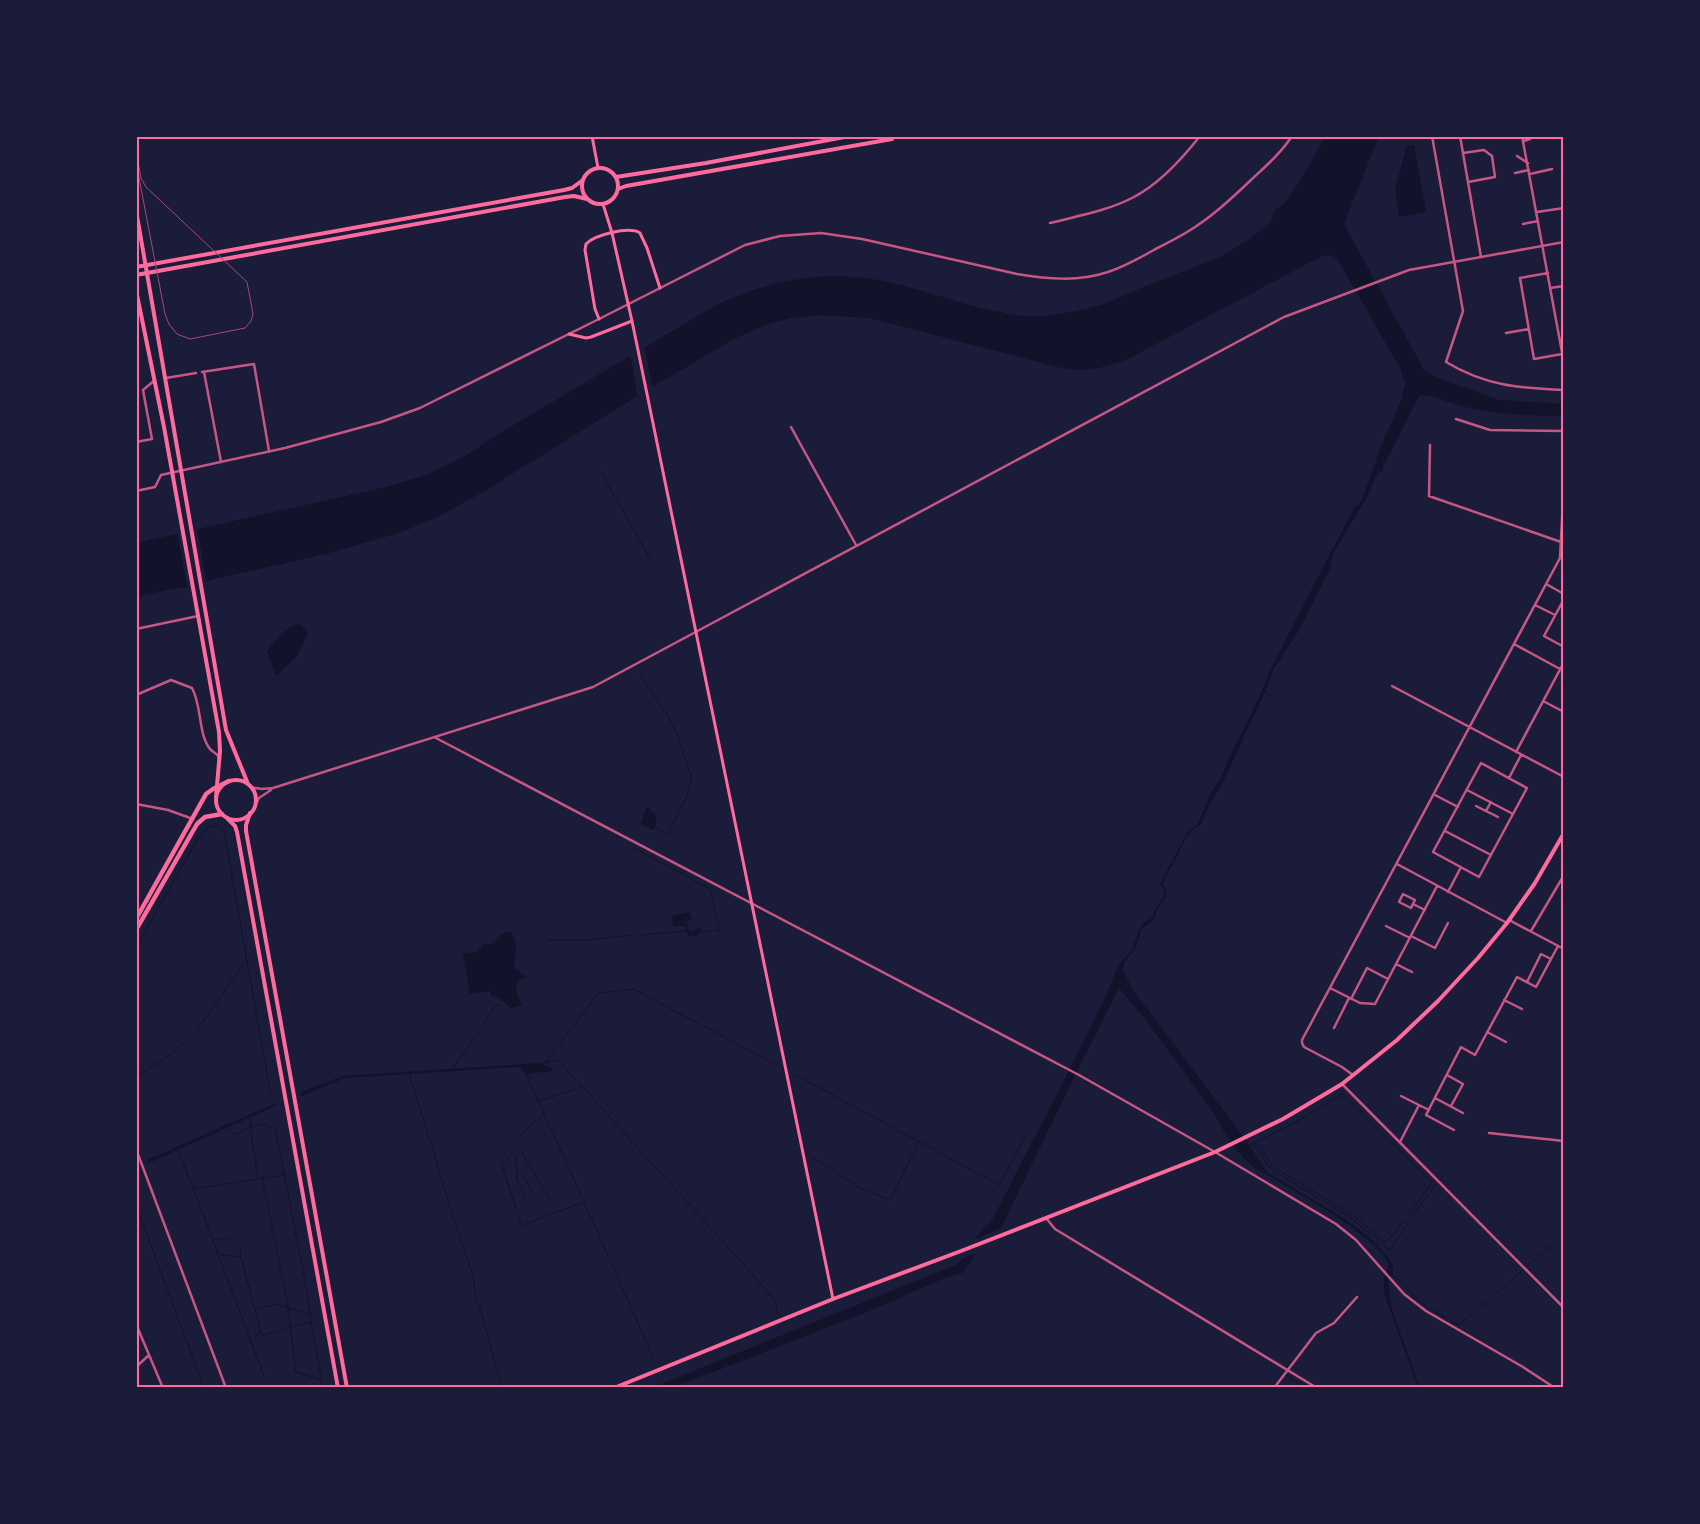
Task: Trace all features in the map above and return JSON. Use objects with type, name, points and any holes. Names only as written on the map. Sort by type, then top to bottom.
[{"type":"highway","points":[[136,919],[206,794],[217,786],[228,782]]},
{"type":"highway","points":[[136,930],[197,824],[205,817],[222,814]]},
{"type":"main road","points":[[592,136],[598,168]]},
{"type":"main road","points":[[616,177],[706,163],[850,136]]},
{"type":"main road","points":[[618,189],[626,186],[892,139]]},
{"type":"main road","points":[[136,267],[564,190],[572,188],[583,180],[589,172],[598,168],[608,170],[616,177],[618,189],[613,199],[603,204],[574,196],[136,275]]},
{"type":"main road","points":[[583,180],[582,190],[587,199]]},
{"type":"main road","points":[[603,204],[612,233],[632,321],[833,1299]]},
{"type":"main road","points":[[136,210],[226,730],[255,797],[254,808],[250,813],[240,820],[227,818]]},
{"type":"main road","points":[[600,319],[595,308],[585,250],[586,244],[595,237],[631,229],[640,233],[660,288]]},
{"type":"main road","points":[[136,290],[164,427],[219,732],[216,797],[218,809],[235,826],[237,832],[338,1388]]},
{"type":"main road","points":[[569,334],[586,338],[591,337],[632,321]]},
{"type":"main road","points":[[216,797],[218,790],[228,782],[235,780],[249,786]]},
{"type":"main road","points":[[250,813],[246,824],[246,831],[347,1388]]},
{"type":"main road","points":[[614,1388],[833,1299],[1215,1152],[1283,1119],[1342,1084],[1397,1040],[1438,1001],[1478,958],[1508,921],[1535,883],[1564,833]]},
{"type":"street","points":[[1050,223],[1106,208],[1136,196],[1182,159],[1200,136]]},
{"type":"street","points":[[136,491],[155,487],[161,475],[269,451],[381,422],[420,408],[745,246],[780,236],[821,233],[862,239],[1042,278],[1056,279],[1107,272],[1176,239],[1213,214],[1283,150],[1292,136]]},
{"type":"street","points":[[1432,136],[1463,314],[1446,362],[1470,375],[1492,383],[1514,387],[1564,390]]},
{"type":"street","points":[[1460,136],[1482,257]]},
{"type":"street","points":[[1522,136],[1564,363]]},
{"type":"street","points":[[1524,141],[1533,136]]},
{"type":"street","points":[[1562,136],[1564,144]]},
{"type":"street","points":[[1463,153],[1484,150],[1492,156],[1495,177],[1468,182]]},
{"type":"street","points":[[1517,156],[1528,163]]},
{"type":"street","points":[[1515,173],[1552,169]]},
{"type":"street","points":[[1537,212],[1564,208]]},
{"type":"street","points":[[1523,224],[1538,221]]},
{"type":"street","points":[[249,786],[262,789],[274,788],[593,687],[804,575],[856,545],[912,518],[1284,317],[1409,270],[1564,242]]},
{"type":"street","points":[[1548,273],[1520,278],[1534,359],[1562,354]]},
{"type":"street","points":[[1550,288],[1564,286]]},
{"type":"street","points":[[1506,334],[1529,330]]},
{"type":"street","points":[[221,462],[203,372],[254,364],[269,451]]},
{"type":"street","points":[[164,378],[196,373]]},
{"type":"street","points":[[136,442],[152,439],[143,390],[155,380]]},
{"type":"street","points":[[1456,419],[1490,430],[1564,431]]},
{"type":"street","points":[[791,427],[856,545]]},
{"type":"street","points":[[1430,445],[1429,496],[1563,542]]},
{"type":"street","points":[[1353,1075],[1304,1047],[1302,1044],[1330,988],[1560,558],[1563,542],[1564,480]]},
{"type":"street","points":[[1546,584],[1564,594]]},
{"type":"street","points":[[1564,599],[1544,636],[1564,647]]},
{"type":"street","points":[[1535,605],[1555,615]]},
{"type":"street","points":[[136,629],[198,614]]},
{"type":"street","points":[[1514,644],[1560,669]]},
{"type":"street","points":[[1516,752],[1564,662]]},
{"type":"street","points":[[136,695],[171,680],[192,688],[198,702],[206,741],[210,749],[219,757]]},
{"type":"street","points":[[1392,686],[1564,777]]},
{"type":"street","points":[[1543,701],[1564,712]]},
{"type":"street","points":[[434,738],[1079,1075],[1215,1152],[1336,1224],[1356,1240],[1404,1294],[1426,1311],[1523,1367],[1555,1388]]},
{"type":"street","points":[[1509,778],[1521,755]]},
{"type":"street","points":[[1481,763],[1509,778],[1527,788],[1479,877],[1433,852],[1481,763]]},
{"type":"street","points":[[254,808],[260,798],[274,788]]},
{"type":"street","points":[[1467,790],[1513,814]]},
{"type":"street","points":[[1434,794],[1458,807]]},
{"type":"street","points":[[1486,811],[1491,802]]},
{"type":"street","points":[[136,804],[168,810],[193,819]]},
{"type":"street","points":[[1476,806],[1498,817]]},
{"type":"street","points":[[1445,831],[1491,855]]},
{"type":"street","points":[[1397,864],[1448,892],[1531,931],[1564,949]]},
{"type":"street","points":[[1448,892],[1461,867]]},
{"type":"street","points":[[1531,931],[1564,875]]},
{"type":"street","points":[[1330,988],[1360,1003],[1375,1004],[1437,886]]},
{"type":"street","points":[[1403,894],[1415,900],[1413,904],[1411,908],[1399,902],[1403,894]]},
{"type":"street","points":[[1413,904],[1424,910]]},
{"type":"street","points":[[1386,926],[1435,948],[1448,922]]},
{"type":"street","points":[[1454,1130],[1426,1115],[1461,1048],[1476,1055],[1517,977],[1536,987],[1558,946]]},
{"type":"street","points":[[1527,982],[1542,954],[1551,959]]},
{"type":"street","points":[[1396,964],[1412,972]]},
{"type":"street","points":[[1334,1028],[1367,968],[1388,979]]},
{"type":"street","points":[[1504,1000],[1522,1010]]},
{"type":"street","points":[[1487,1032],[1506,1042]]},
{"type":"street","points":[[1447,1075],[1463,1084],[1451,1106]]},
{"type":"street","points":[[1342,1084],[1564,1308]]},
{"type":"street","points":[[1402,1096],[1429,1110]]},
{"type":"street","points":[[1435,1098],[1463,1113]]},
{"type":"street","points":[[1400,1142],[1419,1105]]},
{"type":"street","points":[[1489,1133],[1564,1141]]},
{"type":"street","points":[[136,1149],[226,1388]]},
{"type":"street","points":[[1046,1217],[1055,1229],[1317,1388]]},
{"type":"street","points":[[1274,1388],[1316,1334],[1334,1323],[1357,1297]]},
{"type":"street","points":[[136,1324],[163,1388]]},
{"type":"street","points":[[136,1367],[149,1355]]},
{"type":"shaded area","points":[[1325,136],[1379,136],[1347,216],[1346,228],[1423,368],[1441,379],[1499,400],[1564,404],[1564,416],[1493,412],[1466,407],[1431,396],[1419,396],[1383,467],[1383,472],[1380,471],[1376,475],[1369,493],[1333,553],[1330,568],[1301,627],[1273,670],[1266,690],[1201,824],[1190,832],[1185,839],[1166,875],[1163,883],[1166,896],[1159,906],[1153,921],[1142,928],[1136,947],[1124,963],[1123,970],[1132,989],[1250,1146],[1268,1173],[1344,1218],[1375,1242],[1388,1257],[1393,1265],[1393,1274],[1388,1279],[1392,1310],[1420,1388],[1418,1388],[1384,1293],[1384,1278],[1389,1265],[1381,1253],[1368,1239],[1349,1225],[1306,1197],[1252,1166],[1246,1160],[1230,1141],[1214,1113],[1145,1019],[1119,988],[1002,1226],[974,1256],[962,1273],[945,1278],[867,1312],[672,1388],[651,1388],[954,1266],[961,1261],[976,1237],[991,1222],[1071,1067],[1108,991],[1118,965],[1133,949],[1139,929],[1143,923],[1151,918],[1164,895],[1160,884],[1188,831],[1197,826],[1211,792],[1221,778],[1270,670],[1354,508],[1363,497],[1383,441],[1401,401],[1405,384],[1401,370],[1341,265],[1332,256],[1320,257],[1124,361],[1095,369],[1073,370],[1062,368],[869,318],[823,315],[792,318],[768,324],[738,337],[655,385],[483,492],[439,516],[402,532],[326,554],[210,580],[204,584],[188,588],[180,587],[136,597],[136,543],[386,487],[426,475],[464,457],[492,438],[714,306],[748,292],[782,282],[835,276],[871,279],[905,286],[973,306],[1024,316],[1059,314],[1104,304],[1224,255],[1247,241],[1270,223],[1275,210],[1285,203],[1308,168]]},
{"type":"shaded area","points":[[1414,145],[1426,212],[1399,217],[1395,189],[1407,146]]},
{"type":"shaded area","points":[[298,624],[308,633],[297,656],[276,676],[267,651],[285,631]]},
{"type":"shaded area","points":[[646,808],[652,811],[656,818],[653,830],[641,824]]},
{"type":"shaded area","points":[[689,912],[692,916],[691,920],[687,921],[689,931],[699,928],[701,931],[696,936],[688,936],[685,926],[673,926],[672,916]]},
{"type":"shaded area","points":[[512,933],[516,943],[514,968],[527,977],[521,979],[516,985],[518,998],[522,1003],[521,1006],[511,1008],[498,997],[491,996],[490,991],[470,994],[463,954],[477,952],[483,944],[491,944],[502,934]]},
{"type":"shaded area","points":[[540,1063],[553,1069],[552,1071],[526,1074],[519,1067],[345,1078],[302,1096],[301,1092],[343,1076]]},
{"type":"shaded area","points":[[276,1103],[277,1105],[149,1163],[147,1160]]},
{"type":"pier","points":[[644,345],[653,389],[638,398],[630,354]]},
{"type":"pier","points":[[197,527],[207,585],[188,591],[177,531]]},
{"type":"pier","points":[[1004,1227],[984,1250],[960,1260],[972,1240]]},
{"type":"waterway","points":[[601,472],[651,560],[669,578]]},
{"type":"waterway","points":[[640,675],[668,716],[677,733],[691,776],[686,798],[668,834],[655,827]]},
{"type":"waterway","points":[[1264,691],[1272,696]]},
{"type":"waterway","points":[[136,947],[196,842],[209,827],[221,826],[224,831],[271,1096]]},
{"type":"waterway","points":[[634,848],[710,889],[720,933]]},
{"type":"waterway","points":[[701,932],[718,930]]},
{"type":"waterway","points":[[641,935],[686,931]]},
{"type":"waterway","points":[[584,940],[633,935]]},
{"type":"waterway","points":[[548,940],[581,940]]},
{"type":"waterway","points":[[136,1076],[169,1055],[198,1029],[247,959]]},
{"type":"waterway","points":[[560,1043],[599,993],[633,989],[698,1023]]},
{"type":"waterway","points":[[481,1028],[495,1006],[499,1005]]},
{"type":"waterway","points":[[702,1025],[776,1065]]},
{"type":"waterway","points":[[452,1069],[479,1031]]},
{"type":"waterway","points":[[546,1062],[558,1045]]},
{"type":"waterway","points":[[539,1064],[556,1060],[560,1062],[755,1277],[776,1302],[777,1313]]},
{"type":"waterway","points":[[409,1073],[431,1144]]},
{"type":"waterway","points":[[526,1074],[582,1197]]},
{"type":"waterway","points":[[796,1075],[999,1185],[1025,1137]]},
{"type":"waterway","points":[[540,1101],[581,1087]]},
{"type":"waterway","points":[[1249,1146],[1298,1121],[1343,1094],[1432,1182],[1409,1216]]},
{"type":"waterway","points":[[518,1137],[544,1114]]},
{"type":"waterway","points":[[249,1117],[251,1127],[259,1124],[275,1128],[308,1296],[323,1388]]},
{"type":"waterway","points":[[228,1127],[234,1135],[251,1127],[258,1178]]},
{"type":"waterway","points":[[812,1157],[862,1189],[891,1200],[918,1142]]},
{"type":"waterway","points":[[1257,1143],[1276,1168],[1355,1217],[1384,1241],[1388,1240],[1406,1219]]},
{"type":"waterway","points":[[1254,1145],[1272,1170],[1351,1218],[1389,1251],[1409,1221]]},
{"type":"waterway","points":[[432,1147],[472,1273],[477,1300]]},
{"type":"waterway","points":[[178,1149],[210,1232]]},
{"type":"waterway","points":[[518,1149],[549,1199]]},
{"type":"waterway","points":[[513,1153],[502,1165],[516,1208]]},
{"type":"waterway","points":[[516,1154],[517,1180],[526,1197]]},
{"type":"waterway","points":[[1441,1179],[1462,1158]]},
{"type":"waterway","points":[[517,1172],[524,1177],[532,1192]]},
{"type":"waterway","points":[[194,1189],[284,1175]]},
{"type":"waterway","points":[[262,1177],[288,1307],[296,1372],[321,1380]]},
{"type":"waterway","points":[[1412,1217],[1436,1184]]},
{"type":"waterway","points":[[583,1200],[608,1256]]},
{"type":"waterway","points":[[517,1213],[522,1225],[584,1202]]},
{"type":"waterway","points":[[136,1205],[204,1388]]},
{"type":"waterway","points":[[210,1233],[264,1376]]},
{"type":"waterway","points":[[213,1240],[229,1238]]},
{"type":"waterway","points":[[1527,1266],[1551,1245]]},
{"type":"waterway","points":[[240,1246],[241,1257]]},
{"type":"waterway","points":[[220,1255],[241,1257],[261,1333],[254,1337]]},
{"type":"waterway","points":[[610,1260],[652,1355]]},
{"type":"waterway","points":[[1491,1298],[1523,1270]]},
{"type":"waterway","points":[[1392,1273],[1427,1307],[1459,1325],[1489,1300]]},
{"type":"waterway","points":[[255,1309],[276,1304],[310,1314]]},
{"type":"waterway","points":[[479,1305],[502,1388]]},
{"type":"waterway","points":[[262,1334],[310,1322]]},
{"type":"waterway","points":[[1286,1375],[1307,1388]]},
{"type":"tram line","points":[[136,151],[141,178],[146,187],[247,282],[253,314],[251,321],[245,328],[190,339],[177,334],[169,324],[165,314],[136,162]]}]
